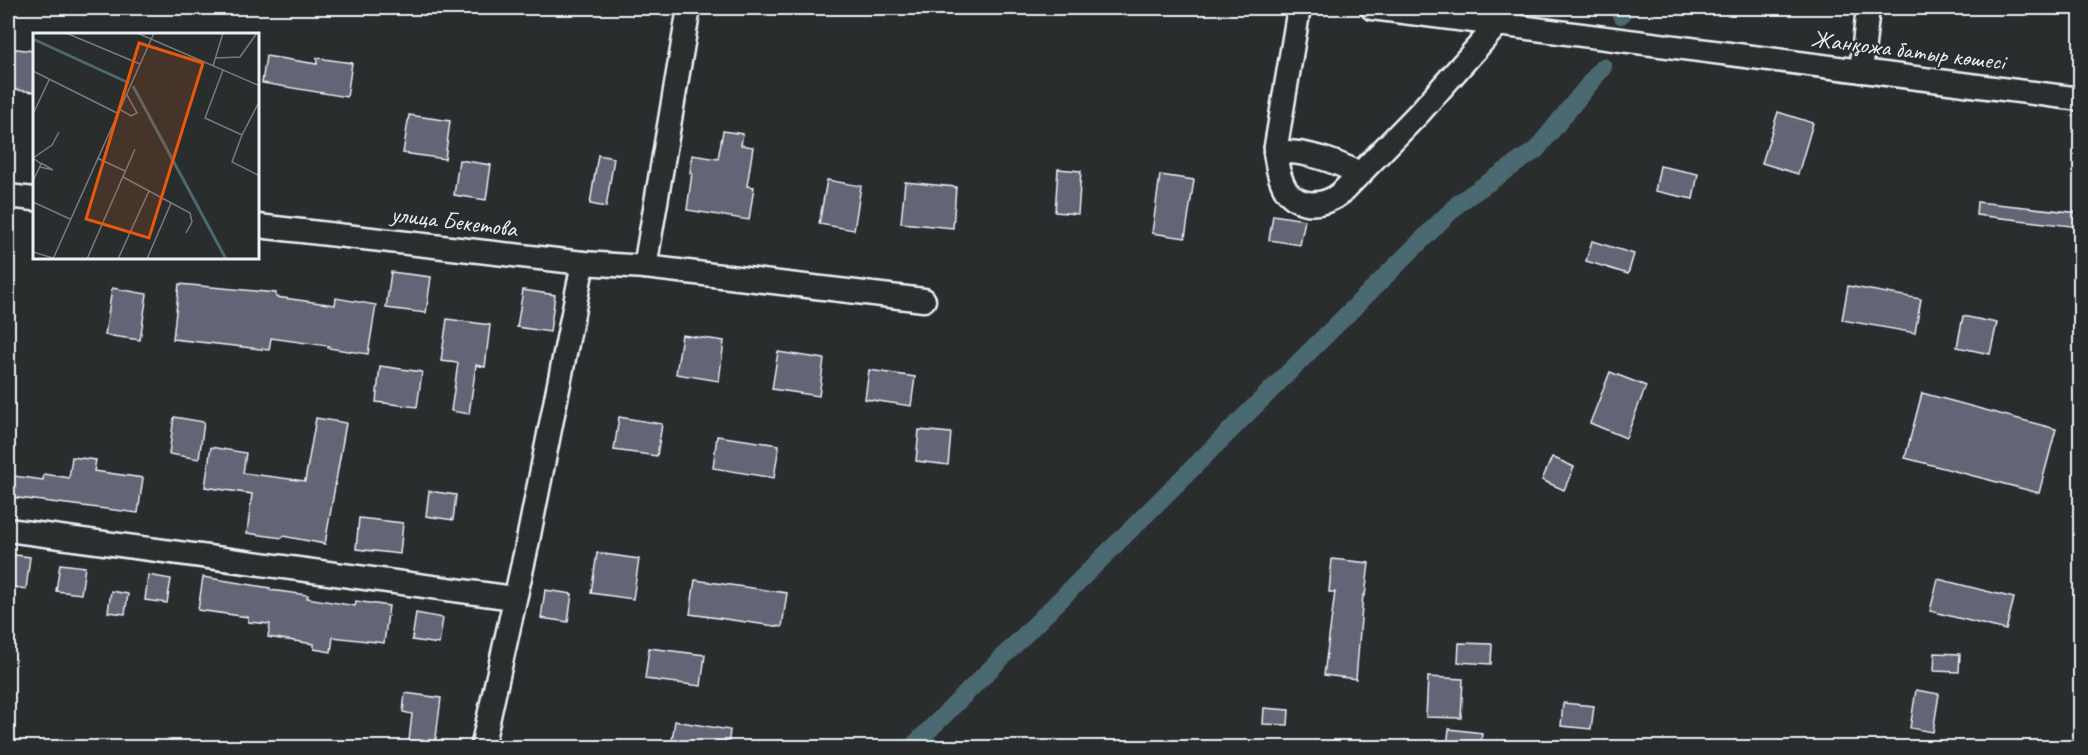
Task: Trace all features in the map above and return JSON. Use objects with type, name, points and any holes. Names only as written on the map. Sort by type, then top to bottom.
[{"type":"street","points":[[645,267],[689,8]]},
{"type":"street","points":[[1299,8],[1275,153],[1278,170],[1286,190],[1299,201],[1317,204],[1331,201],[1361,174],[1498,24]]},
{"type":"street","name":"Жанқожа батыр көшесі","points":[[1372,8],[2080,99]]},
{"type":"street","points":[[1862,71],[1868,8]]},
{"type":"street","points":[[1275,153],[1293,151],[1310,155],[1342,165],[1361,174]]},
{"type":"street","points":[[8,196],[33,200]]},
{"type":"street","name":"улица Бекетова","points":[[260,226],[583,263],[645,267],[924,300]]},
{"type":"street","points":[[482,747],[526,550],[583,263]]},
{"type":"street","points":[[8,530],[514,598]]},
{"type":"building","points":[[8,48],[33,51],[33,92],[8,89]]},
{"type":"building","points":[[266,56],[317,64],[317,58],[352,63],[347,97],[262,83]]},
{"type":"building","points":[[1778,112],[1813,123],[1798,174],[1762,163]]},
{"type":"building","points":[[409,115],[450,121],[445,159],[403,153]]},
{"type":"building","points":[[723,131],[743,134],[741,145],[753,147],[747,186],[754,187],[749,220],[687,210],[692,155],[718,159]]},
{"type":"building","points":[[598,155],[614,158],[606,207],[590,204]]},
{"type":"building","points":[[459,160],[491,165],[486,200],[454,195]]},
{"type":"building","points":[[1660,166],[1698,174],[1693,199],[1655,191]]},
{"type":"building","points":[[1058,169],[1081,171],[1078,214],[1055,212]]},
{"type":"building","points":[[1160,175],[1194,180],[1185,238],[1152,233]]},
{"type":"building","points":[[827,180],[861,186],[854,230],[819,224]]},
{"type":"building","points":[[905,182],[956,187],[953,228],[901,223]]},
{"type":"building","points":[[1977,202],[2080,213],[2080,227],[1976,215]]},
{"type":"building","points":[[1273,215],[1305,220],[1300,245],[1269,240]]},
{"type":"building","points":[[1592,241],[1634,254],[1628,274],[1586,261]]},
{"type":"building","points":[[391,272],[431,277],[426,313],[386,308]]},
{"type":"building","points":[[179,284],[276,293],[276,297],[335,305],[336,298],[376,305],[368,354],[271,338],[269,350],[173,339]]},
{"type":"building","points":[[1848,286],[1921,299],[1915,333],[1842,320]]},
{"type":"building","points":[[112,288],[147,294],[140,340],[105,335]]},
{"type":"building","points":[[523,290],[555,295],[550,332],[517,327]]},
{"type":"building","points":[[1963,316],[1997,323],[1990,354],[1957,347]]},
{"type":"building","points":[[447,319],[490,325],[485,367],[476,365],[469,414],[451,411],[458,363],[441,361]]},
{"type":"building","points":[[682,335],[724,341],[719,381],[676,374]]},
{"type":"building","points":[[778,352],[824,359],[819,396],[772,389]]},
{"type":"building","points":[[380,366],[422,372],[417,407],[376,402]]},
{"type":"building","points":[[869,370],[915,377],[911,406],[865,399]]},
{"type":"building","points":[[1610,372],[1646,386],[1626,438],[1590,423]]},
{"type":"building","points":[[1922,393],[2056,429],[2039,493],[1905,458]]},
{"type":"building","points":[[174,417],[204,422],[199,459],[169,454]]},
{"type":"building","points":[[619,417],[662,424],[657,456],[614,450]]},
{"type":"building","points":[[316,418],[346,423],[325,544],[283,536],[282,538],[247,533],[252,494],[205,487],[211,447],[246,453],[243,473],[305,481]]},
{"type":"building","points":[[919,430],[951,433],[948,465],[916,461]]},
{"type":"building","points":[[717,436],[779,445],[774,478],[713,468]]},
{"type":"building","points":[[72,457],[96,460],[94,471],[143,478],[138,513],[11,497],[14,476],[43,480],[44,474],[69,478]]},
{"type":"building","points":[[1552,457],[1574,467],[1564,490],[1542,480]]},
{"type":"building","points":[[429,491],[456,495],[453,520],[426,516]]},
{"type":"building","points":[[359,518],[403,523],[400,554],[356,549]]},
{"type":"building","points":[[597,553],[639,559],[633,599],[591,593]]},
{"type":"building","points":[[8,554],[30,557],[26,589],[8,586]]},
{"type":"building","points":[[1332,559],[1369,563],[1365,596],[1363,595],[1356,679],[1324,675],[1335,592],[1329,592]]},
{"type":"building","points":[[60,564],[85,567],[81,594],[56,591]]},
{"type":"building","points":[[148,575],[171,579],[167,603],[145,600]]},
{"type":"building","points":[[203,577],[308,595],[307,598],[355,606],[356,601],[389,606],[384,643],[333,637],[331,652],[314,649],[314,644],[268,637],[270,624],[248,622],[248,617],[198,610]]},
{"type":"building","points":[[1938,579],[2014,598],[2006,630],[1930,611]]},
{"type":"building","points":[[695,580],[787,593],[782,627],[690,614]]},
{"type":"building","points":[[545,590],[572,594],[568,622],[541,618]]},
{"type":"building","points":[[111,591],[128,594],[125,614],[108,612]]},
{"type":"building","points":[[416,613],[443,618],[439,644],[412,640]]},
{"type":"building","points":[[1459,643],[1492,644],[1491,664],[1458,662]]},
{"type":"building","points":[[649,648],[705,655],[701,686],[645,679]]},
{"type":"building","points":[[1935,653],[1960,654],[1959,672],[1934,671]]},
{"type":"building","points":[[1428,677],[1463,679],[1461,718],[1426,717]]},
{"type":"building","points":[[1916,690],[1939,694],[1933,732],[1910,728]]},
{"type":"building","points":[[405,693],[441,698],[435,745],[409,741],[412,714],[403,712]]},
{"type":"building","points":[[1563,703],[1594,706],[1591,729],[1561,726]]},
{"type":"building","points":[[1264,708],[1289,710],[1288,725],[1263,724]]},
{"type":"building","points":[[675,721],[730,730],[728,747],[671,747]]},
{"type":"building","points":[[1449,729],[1482,733],[1481,747],[1447,747]]},
{"type":"waterway","points":[[1621,15],[1623,8]]},
{"type":"waterway","points":[[911,748],[1460,202],[1536,150],[1603,67]]}]
